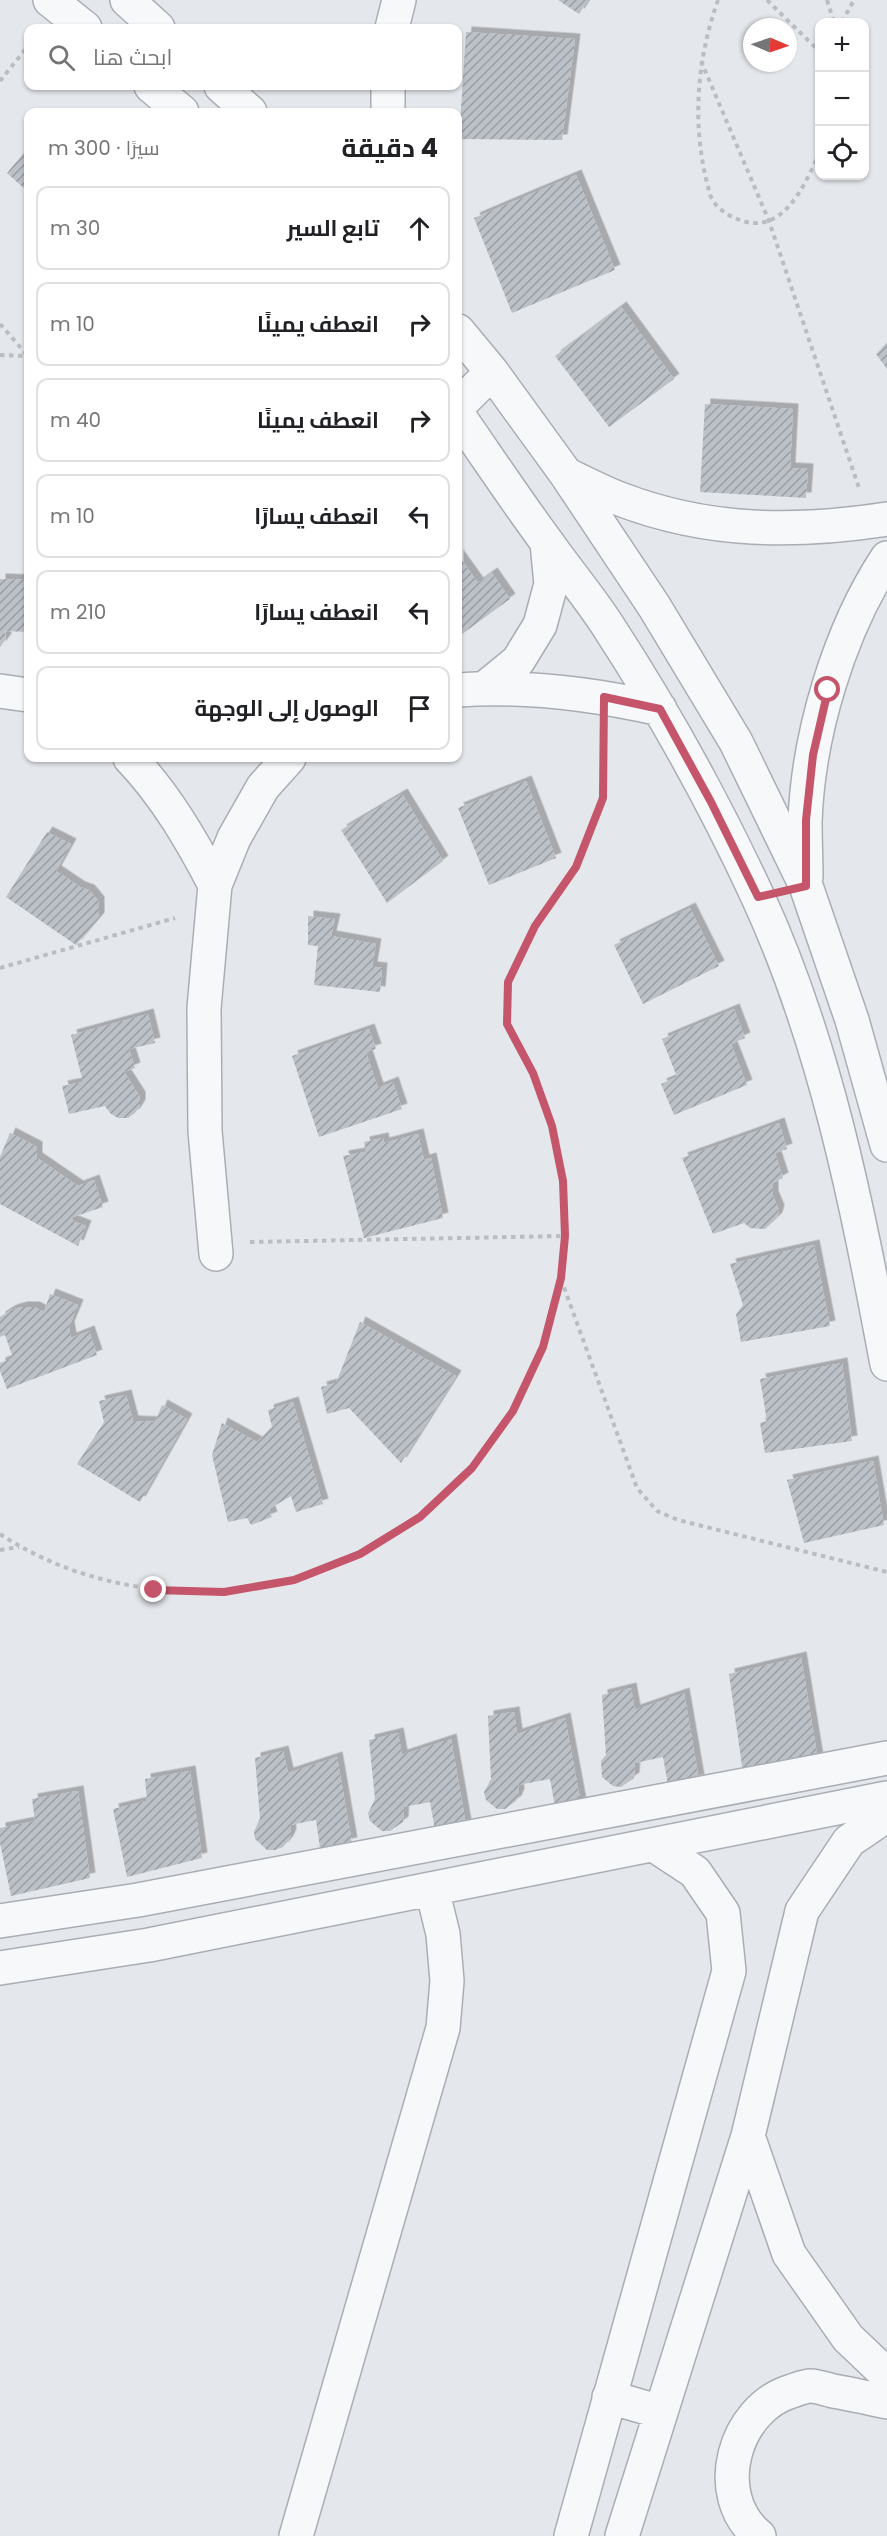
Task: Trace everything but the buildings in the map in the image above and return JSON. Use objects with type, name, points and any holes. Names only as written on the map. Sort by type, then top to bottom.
[{"type":"street","points":[[50,0],[80,24]]},
{"type":"street","points":[[127,0],[154,24]]},
{"type":"street","points":[[393,24],[399,0]]},
{"type":"street","points":[[156,90],[177,108]]},
{"type":"street","points":[[225,90],[246,108]]},
{"type":"street","points":[[388,90],[388,108]]},
{"type":"street","points":[[462,336],[492,372],[566,474],[654,606],[736,742],[806,886],[852,1020],[887,1145]]},
{"type":"street","points":[[462,402],[492,372]]},
{"type":"street","points":[[462,421],[547,543],[607,624],[660,709],[711,802],[758,897],[800,1005],[835,1115],[861,1228],[887,1364]]},
{"type":"street","points":[[566,474],[621,499],[677,516],[735,527],[795,529],[879,520]]},
{"type":"street","points":[[471,689],[518,661],[540,625],[551,584],[547,543]]},
{"type":"street","points":[[806,886],[806,820],[813,755],[828,690],[850,628],[887,558]]},
{"type":"street","points":[[471,689],[544,690],[604,697],[660,709]]},
{"type":"street","points":[[0,691],[24,694]]},
{"type":"street","points":[[134,762],[157,786],[190,838],[214,896]]},
{"type":"street","points":[[215,1248],[205,1131],[204,1019],[214,896],[234,838],[263,787],[285,762]]},
{"type":"street","points":[[758,897],[806,886]]},
{"type":"street","points":[[0,1921],[138,1900],[887,1758]]},
{"type":"street","points":[[0,1968],[149,1945],[887,1798]]},
{"type":"street","points":[[622,2536],[748,2136],[802,1911],[849,1841],[887,1815]]},
{"type":"street","points":[[571,2536],[729,1971],[723,1913],[695,1872],[654,1845]]},
{"type":"street","points":[[296,2536],[443,2028],[447,1981],[443,1934],[432,1889]]},
{"type":"street","points":[[138,1900],[149,1945]]},
{"type":"street","points":[[748,2136],[789,2254],[848,2338],[887,2375]]},
{"type":"street","points":[[759,2536],[751,2530],[736,2502],[732,2471],[738,2440],[755,2413],[780,2395],[810,2386],[887,2402]]},
{"type":"street","points":[[609,2397],[661,2412]]},
{"type":"path","points":[[718,0],[708,28],[701,61],[698,99],[699,136],[710,196],[724,214],[746,223],[769,221],[789,209],[815,160]]},
{"type":"path","points":[[767,0],[815,48]]},
{"type":"path","points":[[827,0],[833,18]]},
{"type":"path","points":[[844,18],[854,0]]},
{"type":"path","points":[[0,81],[24,51]]},
{"type":"path","points":[[701,61],[769,221],[879,520]]},
{"type":"path","points":[[0,324],[24,351]]},
{"type":"path","points":[[0,355],[24,356]]},
{"type":"path","points":[[0,1534],[19,1547],[84,1575],[154,1590],[224,1592],[294,1580],[360,1554],[420,1517],[472,1468],[493,1440],[513,1411],[543,1347],[561,1278],[565,1236],[563,1181],[552,1126],[533,1073],[507,1024],[508,982],[535,926],[576,867],[603,798],[604,697]]},
{"type":"path","points":[[0,968],[214,896]]},
{"type":"path","points":[[215,1248],[565,1236]]},
{"type":"path","points":[[561,1278],[637,1488],[657,1511],[678,1520],[887,1572]]},
{"type":"path","points":[[0,1550],[19,1547]]},
{"type":"route","points":[[154,1590],[224,1592],[294,1580],[360,1554],[420,1517],[472,1468],[513,1411],[543,1347],[561,1278],[565,1236],[563,1181],[552,1126],[533,1073],[507,1024],[508,982],[535,926],[576,867],[603,798],[604,697],[660,709],[711,802],[758,897],[806,886],[806,820],[813,755],[828,690]]}]
